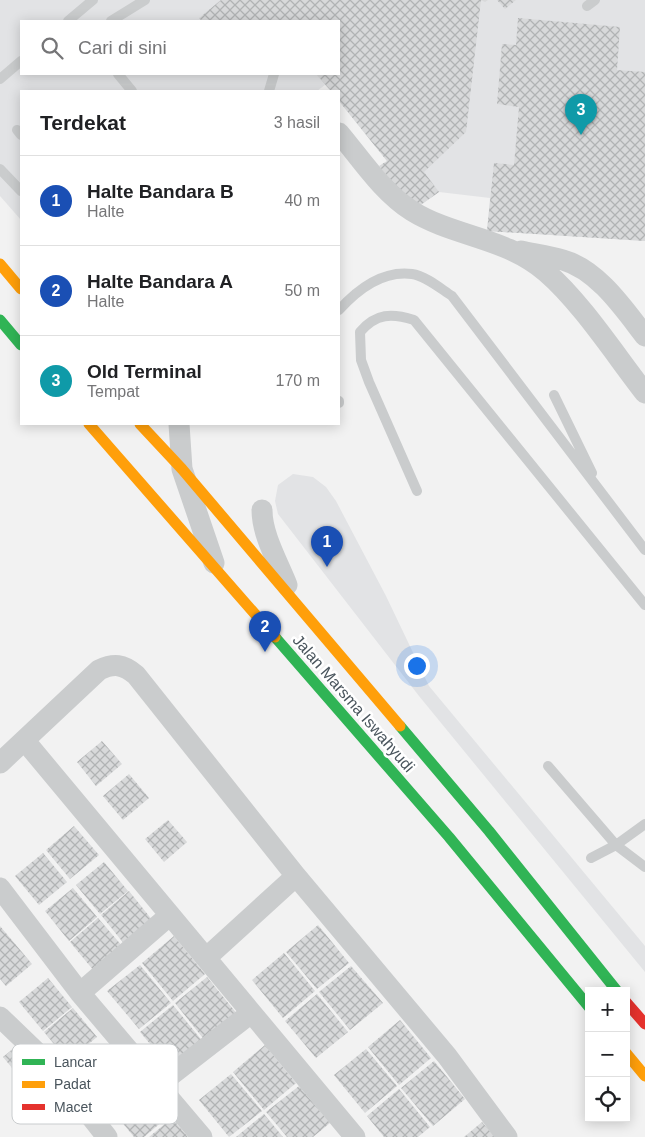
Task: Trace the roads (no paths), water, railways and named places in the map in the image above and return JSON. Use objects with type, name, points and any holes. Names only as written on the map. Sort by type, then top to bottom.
[{"type":"highway","points":[[0,264],[20,288]]},
{"type":"highway","points":[[0,320],[20,344]]},
{"type":"highway","name":"Jalan Marsma Iswahyudi","points":[[90,425],[449,837],[585,1002]]},
{"type":"highway","name":"Jalan Marsma Iswahyudi","points":[[141,425],[182,469],[489,831],[614,987]]},
{"type":"highway","points":[[630,1007],[645,1024]]},
{"type":"highway","points":[[630,1058],[645,1076]]},
{"type":"street","points":[[340,134],[394,197],[412,211],[514,250],[565,260],[589,274],[618,302],[645,336]]},
{"type":"street","points":[[514,250],[546,272],[572,299],[645,393]]},
{"type":"street","points":[[179,425],[182,469],[216,570]]},
{"type":"street","points":[[262,510],[262,518],[269,541],[293,600]]},
{"type":"street","points":[[0,763],[99,670],[115,664],[128,667],[296,876],[447,1056],[507,1137]]},
{"type":"street","points":[[25,741],[355,1137]]},
{"type":"street","points":[[206,958],[296,876]]},
{"type":"street","points":[[0,888],[80,993],[122,1044]]},
{"type":"street","points":[[80,993],[170,915]]},
{"type":"street","points":[[178,1070],[251,1013]]},
{"type":"street","points":[[0,1016],[29,1044]]},
{"type":"street","points":[[178,1110],[202,1137]]},
{"type":"street","points":[[96,1124],[106,1137]]},
{"type":"lane","points":[[72,20],[93,0]]},
{"type":"lane","points":[[113,20],[145,0]]},
{"type":"lane","points":[[0,79],[20,62]]},
{"type":"lane","points":[[119,75],[131,90]]},
{"type":"lane","points":[[269,90],[274,75]]},
{"type":"lane","points":[[0,169],[20,190]]},
{"type":"lane","points":[[340,309],[366,284],[386,277],[412,274],[429,281],[452,296],[645,550]]},
{"type":"lane","points":[[417,491],[360,360],[360,332],[368,322],[382,315],[399,316],[414,320],[645,605]]},
{"type":"lane","points":[[554,395],[602,494]]},
{"type":"lane","points":[[548,766],[616,845],[645,867]]},
{"type":"lane","points":[[591,858],[616,845],[645,824]]},
{"type":"place","name":"Old Terminal","points":[[581,135]]},
{"type":"place","name":"Halte Bandara B","points":[[327,567]]},
{"type":"place","name":"Halte Bandara A","points":[[265,652]]}]
